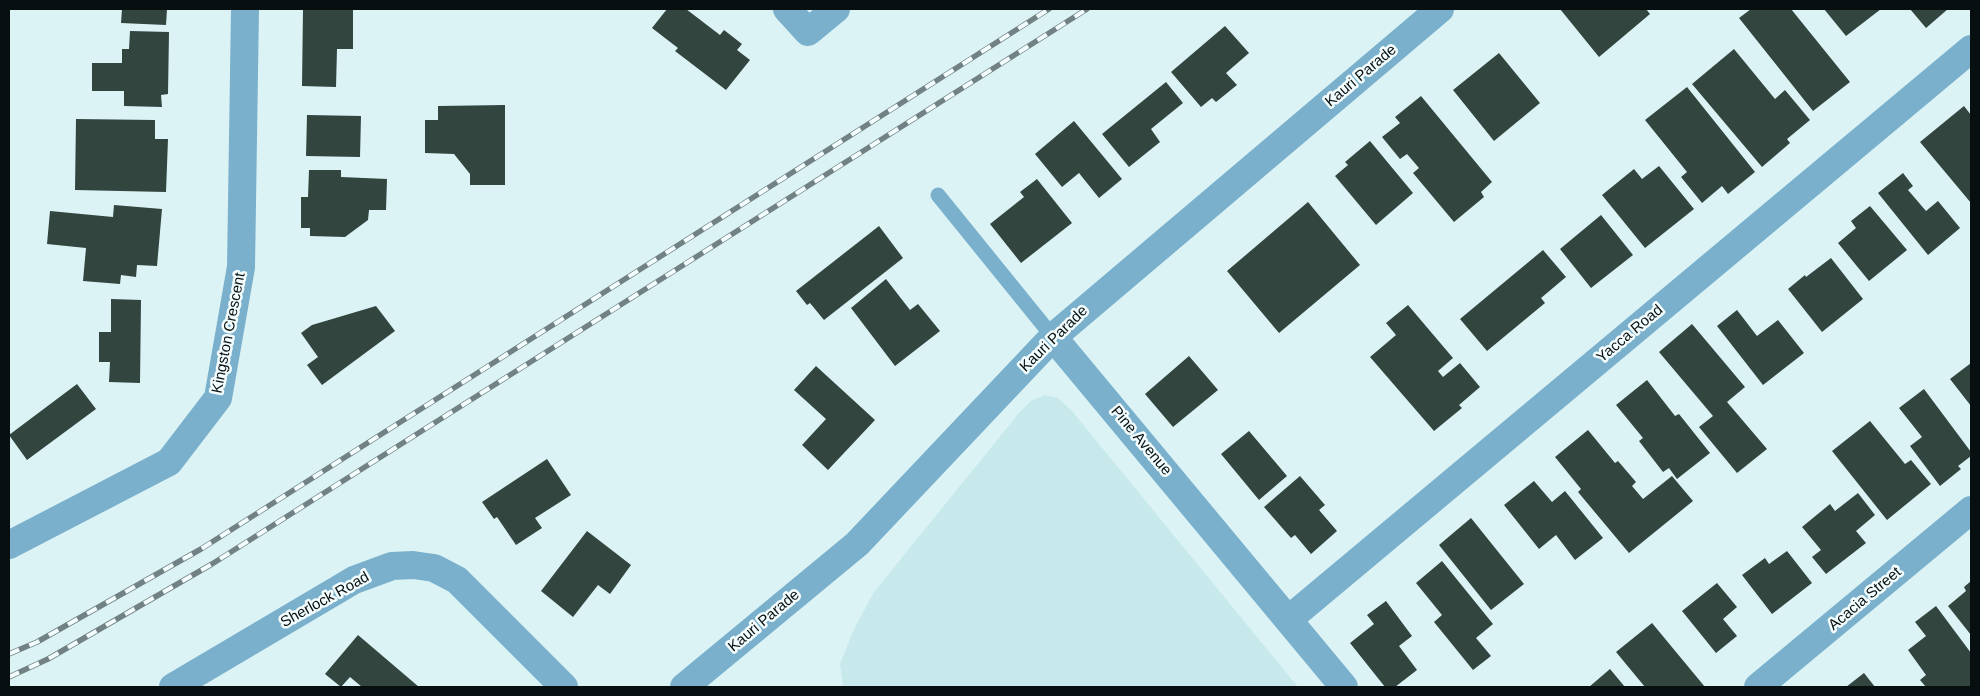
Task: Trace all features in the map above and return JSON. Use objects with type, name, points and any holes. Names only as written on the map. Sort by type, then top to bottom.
[{"type":"street","name":"Kingston Crescent","points":[[9,545],[168,462],[218,398],[241,267],[245,9]]},
{"type":"street","points":[[787,9],[808,32],[836,9]]},
{"type":"street","name":"Kauri Parade","points":[[699,683],[857,544],[1053,336],[1440,9]]},
{"type":"street","name":"Yacca Road","points":[[1288,618],[1971,49]]},
{"type":"street","name":"Pine Avenue","points":[[1053,336],[1344,687]]},
{"type":"street","name":"Acacia Street","points":[[1758,687],[1971,510]]},
{"type":"street","name":"Sherlock Road","points":[[173,687],[354,580],[392,566],[413,565],[434,568],[457,580],[564,687]]},
{"type":"lane","name":"Pine Avenue","points":[[938,195],[1053,336]]},
{"type":"shaded area","points":[[1045,395],[1058,398],[1072,411],[1298,687],[843,687],[840,664],[854,629],[874,592],[1019,413],[1031,401]]},
{"type":"building","points":[[122,9],[167,9],[166,25],[121,23]]},
{"type":"building","points":[[303,9],[353,9],[353,49],[337,49],[336,87],[302,86]]},
{"type":"building","points":[[667,9],[686,9],[720,35],[724,30],[742,44],[737,50],[750,60],[726,90],[675,51],[678,48],[652,28]]},
{"type":"building","points":[[1560,9],[1646,9],[1650,14],[1599,57]]},
{"type":"building","points":[[1751,9],[1791,9],[1850,82],[1813,111],[1739,18]]},
{"type":"building","points":[[1824,9],[1881,9],[1846,36]]},
{"type":"building","points":[[1910,9],[1948,9],[1926,28]]},
{"type":"building","points":[[1225,26],[1249,53],[1226,73],[1237,85],[1216,102],[1212,98],[1201,107],[1171,72]]},
{"type":"building","points":[[130,31],[169,32],[168,94],[161,95],[162,107],[124,106],[124,91],[92,91],[92,63],[122,63],[122,49],[129,49]]},
{"type":"building","points":[[1734,49],[1775,99],[1785,90],[1810,120],[1787,139],[1790,143],[1762,167],[1692,84]]},
{"type":"building","points":[[1499,53],[1540,103],[1494,141],[1453,90]]},
{"type":"building","points":[[1166,82],[1183,103],[1151,129],[1160,142],[1129,167],[1102,134]]},
{"type":"building","points":[[1687,87],[1755,172],[1728,194],[1722,186],[1702,203],[1681,177],[1687,172],[1645,120]]},
{"type":"building","points":[[1421,96],[1492,182],[1481,192],[1484,197],[1454,222],[1413,173],[1419,168],[1407,154],[1400,159],[1382,137],[1400,123],[1395,117]]},
{"type":"building","points":[[505,105],[505,185],[470,185],[470,174],[454,154],[425,153],[425,120],[438,120],[438,106]]},
{"type":"building","points":[[1964,106],[1971,115],[1971,203],[1920,142]]},
{"type":"building","points":[[307,115],[361,116],[360,157],[306,156]]},
{"type":"building","points":[[76,119],[155,120],[155,139],[168,139],[166,192],[75,190]]},
{"type":"building","points":[[1074,121],[1122,179],[1099,198],[1079,173],[1062,187],[1035,154]]},
{"type":"building","points":[[1370,141],[1413,193],[1376,225],[1335,176],[1348,165],[1345,162]]},
{"type":"building","points":[[1659,166],[1694,209],[1645,248],[1602,195],[1634,169],[1642,179]]},
{"type":"building","points":[[309,170],[341,170],[341,177],[387,179],[386,210],[369,210],[368,220],[345,237],[310,236],[310,228],[301,228],[301,197],[308,197]]},
{"type":"building","points":[[1903,173],[1913,186],[1908,190],[1926,211],[1938,201],[1960,228],[1928,255],[1878,193]]},
{"type":"building","points":[[1037,179],[1072,223],[1021,263],[990,224],[1024,197],[1020,192]]},
{"type":"building","points":[[1308,202],[1360,265],[1279,333],[1227,271]]},
{"type":"building","points":[[114,205],[162,209],[157,266],[137,265],[136,277],[121,275],[120,284],[83,281],[86,248],[47,244],[50,211],[113,217]]},
{"type":"building","points":[[1870,206],[1907,250],[1869,281],[1838,243],[1856,228],[1851,221]]},
{"type":"building","points":[[1601,215],[1633,255],[1591,288],[1560,249]]},
{"type":"building","points":[[879,226],[903,258],[824,320],[810,303],[807,305],[796,291]]},
{"type":"building","points":[[1543,250],[1566,277],[1541,298],[1545,303],[1487,351],[1460,319]]},
{"type":"building","points":[[1831,258],[1863,299],[1822,332],[1788,289]]},
{"type":"building","points":[[886,279],[910,310],[918,304],[940,331],[895,366],[851,308]]},
{"type":"building","points":[[111,299],[141,300],[140,383],[109,382],[110,362],[99,362],[99,332],[111,332]]},
{"type":"building","points":[[1408,305],[1453,358],[1438,371],[1443,377],[1460,363],[1480,387],[1459,405],[1462,408],[1434,431],[1370,357],[1396,335],[1386,323]]},
{"type":"building","points":[[376,306],[395,331],[322,385],[307,365],[318,357],[301,333],[312,325]]},
{"type":"building","points":[[1737,310],[1757,336],[1778,320],[1804,353],[1763,385],[1717,326]]},
{"type":"building","points":[[1692,324],[1745,387],[1727,402],[1767,449],[1737,473],[1699,427],[1713,416],[1659,352]]},
{"type":"building","points":[[1189,356],[1218,390],[1173,427],[1145,394]]},
{"type":"building","points":[[1971,363],[1971,406],[1950,379]]},
{"type":"building","points":[[816,366],[875,420],[828,470],[802,445],[826,419],[794,390]]},
{"type":"building","points":[[1647,380],[1675,416],[1679,414],[1710,453],[1677,479],[1669,468],[1663,472],[1639,441],[1643,438],[1616,405]]},
{"type":"building","points":[[77,384],[96,409],[27,460],[9,435]]},
{"type":"building","points":[[1924,389],[1971,452],[1971,456],[1958,466],[1961,469],[1940,486],[1910,446],[1922,437],[1899,408]]},
{"type":"building","points":[[1870,421],[1905,464],[1911,460],[1931,484],[1887,520],[1832,451]]},
{"type":"building","points":[[1588,430],[1615,463],[1618,461],[1636,482],[1632,486],[1643,499],[1672,476],[1693,501],[1629,553],[1578,492],[1581,489],[1555,457]]},
{"type":"building","points":[[1249,431],[1287,476],[1259,500],[1221,454]]},
{"type":"building","points":[[547,459],[571,495],[535,518],[542,528],[516,545],[497,517],[494,519],[482,502]]},
{"type":"building","points":[[1300,476],[1325,505],[1319,510],[1337,531],[1311,554],[1295,535],[1291,538],[1264,507]]},
{"type":"building","points":[[1534,481],[1552,502],[1565,491],[1603,538],[1575,560],[1556,535],[1539,549],[1504,505]]},
{"type":"building","points":[[1858,493],[1875,515],[1856,531],[1866,543],[1826,574],[1812,557],[1821,550],[1802,527],[1830,504],[1835,511]]},
{"type":"building","points":[[1471,518],[1524,584],[1491,610],[1439,545]]},
{"type":"building","points":[[587,531],[631,565],[610,594],[598,585],[573,617],[541,591]]},
{"type":"building","points":[[1787,551],[1812,583],[1772,614],[1742,575],[1765,558],[1769,564]]},
{"type":"building","points":[[1442,561],[1493,624],[1476,638],[1491,656],[1473,670],[1434,622],[1442,615],[1416,583]]},
{"type":"building","points":[[1971,581],[1971,635],[1948,606],[1966,591],[1964,587]]},
{"type":"building","points":[[1717,583],[1737,607],[1723,619],[1737,636],[1716,653],[1682,611]]},
{"type":"building","points":[[1386,601],[1412,636],[1399,646],[1417,670],[1395,687],[1385,687],[1350,643],[1374,624],[1367,615]]},
{"type":"building","points":[[1936,606],[1971,653],[1971,687],[1926,687],[1920,680],[1926,675],[1908,650],[1926,636],[1915,622]]},
{"type":"building","points":[[1652,623],[1705,687],[1645,687],[1616,652]]},
{"type":"building","points":[[358,635],[419,687],[362,687],[350,677],[341,687],[325,674]]},
{"type":"building","points":[[1610,669],[1625,687],[1589,687]]},
{"type":"building","points":[[1864,673],[1875,687],[1846,687]]},
{"type":"railway","points":[[9,654],[37,642],[201,549],[1049,9]]},
{"type":"railway","points":[[9,677],[48,659],[212,564],[1087,9]]}]
